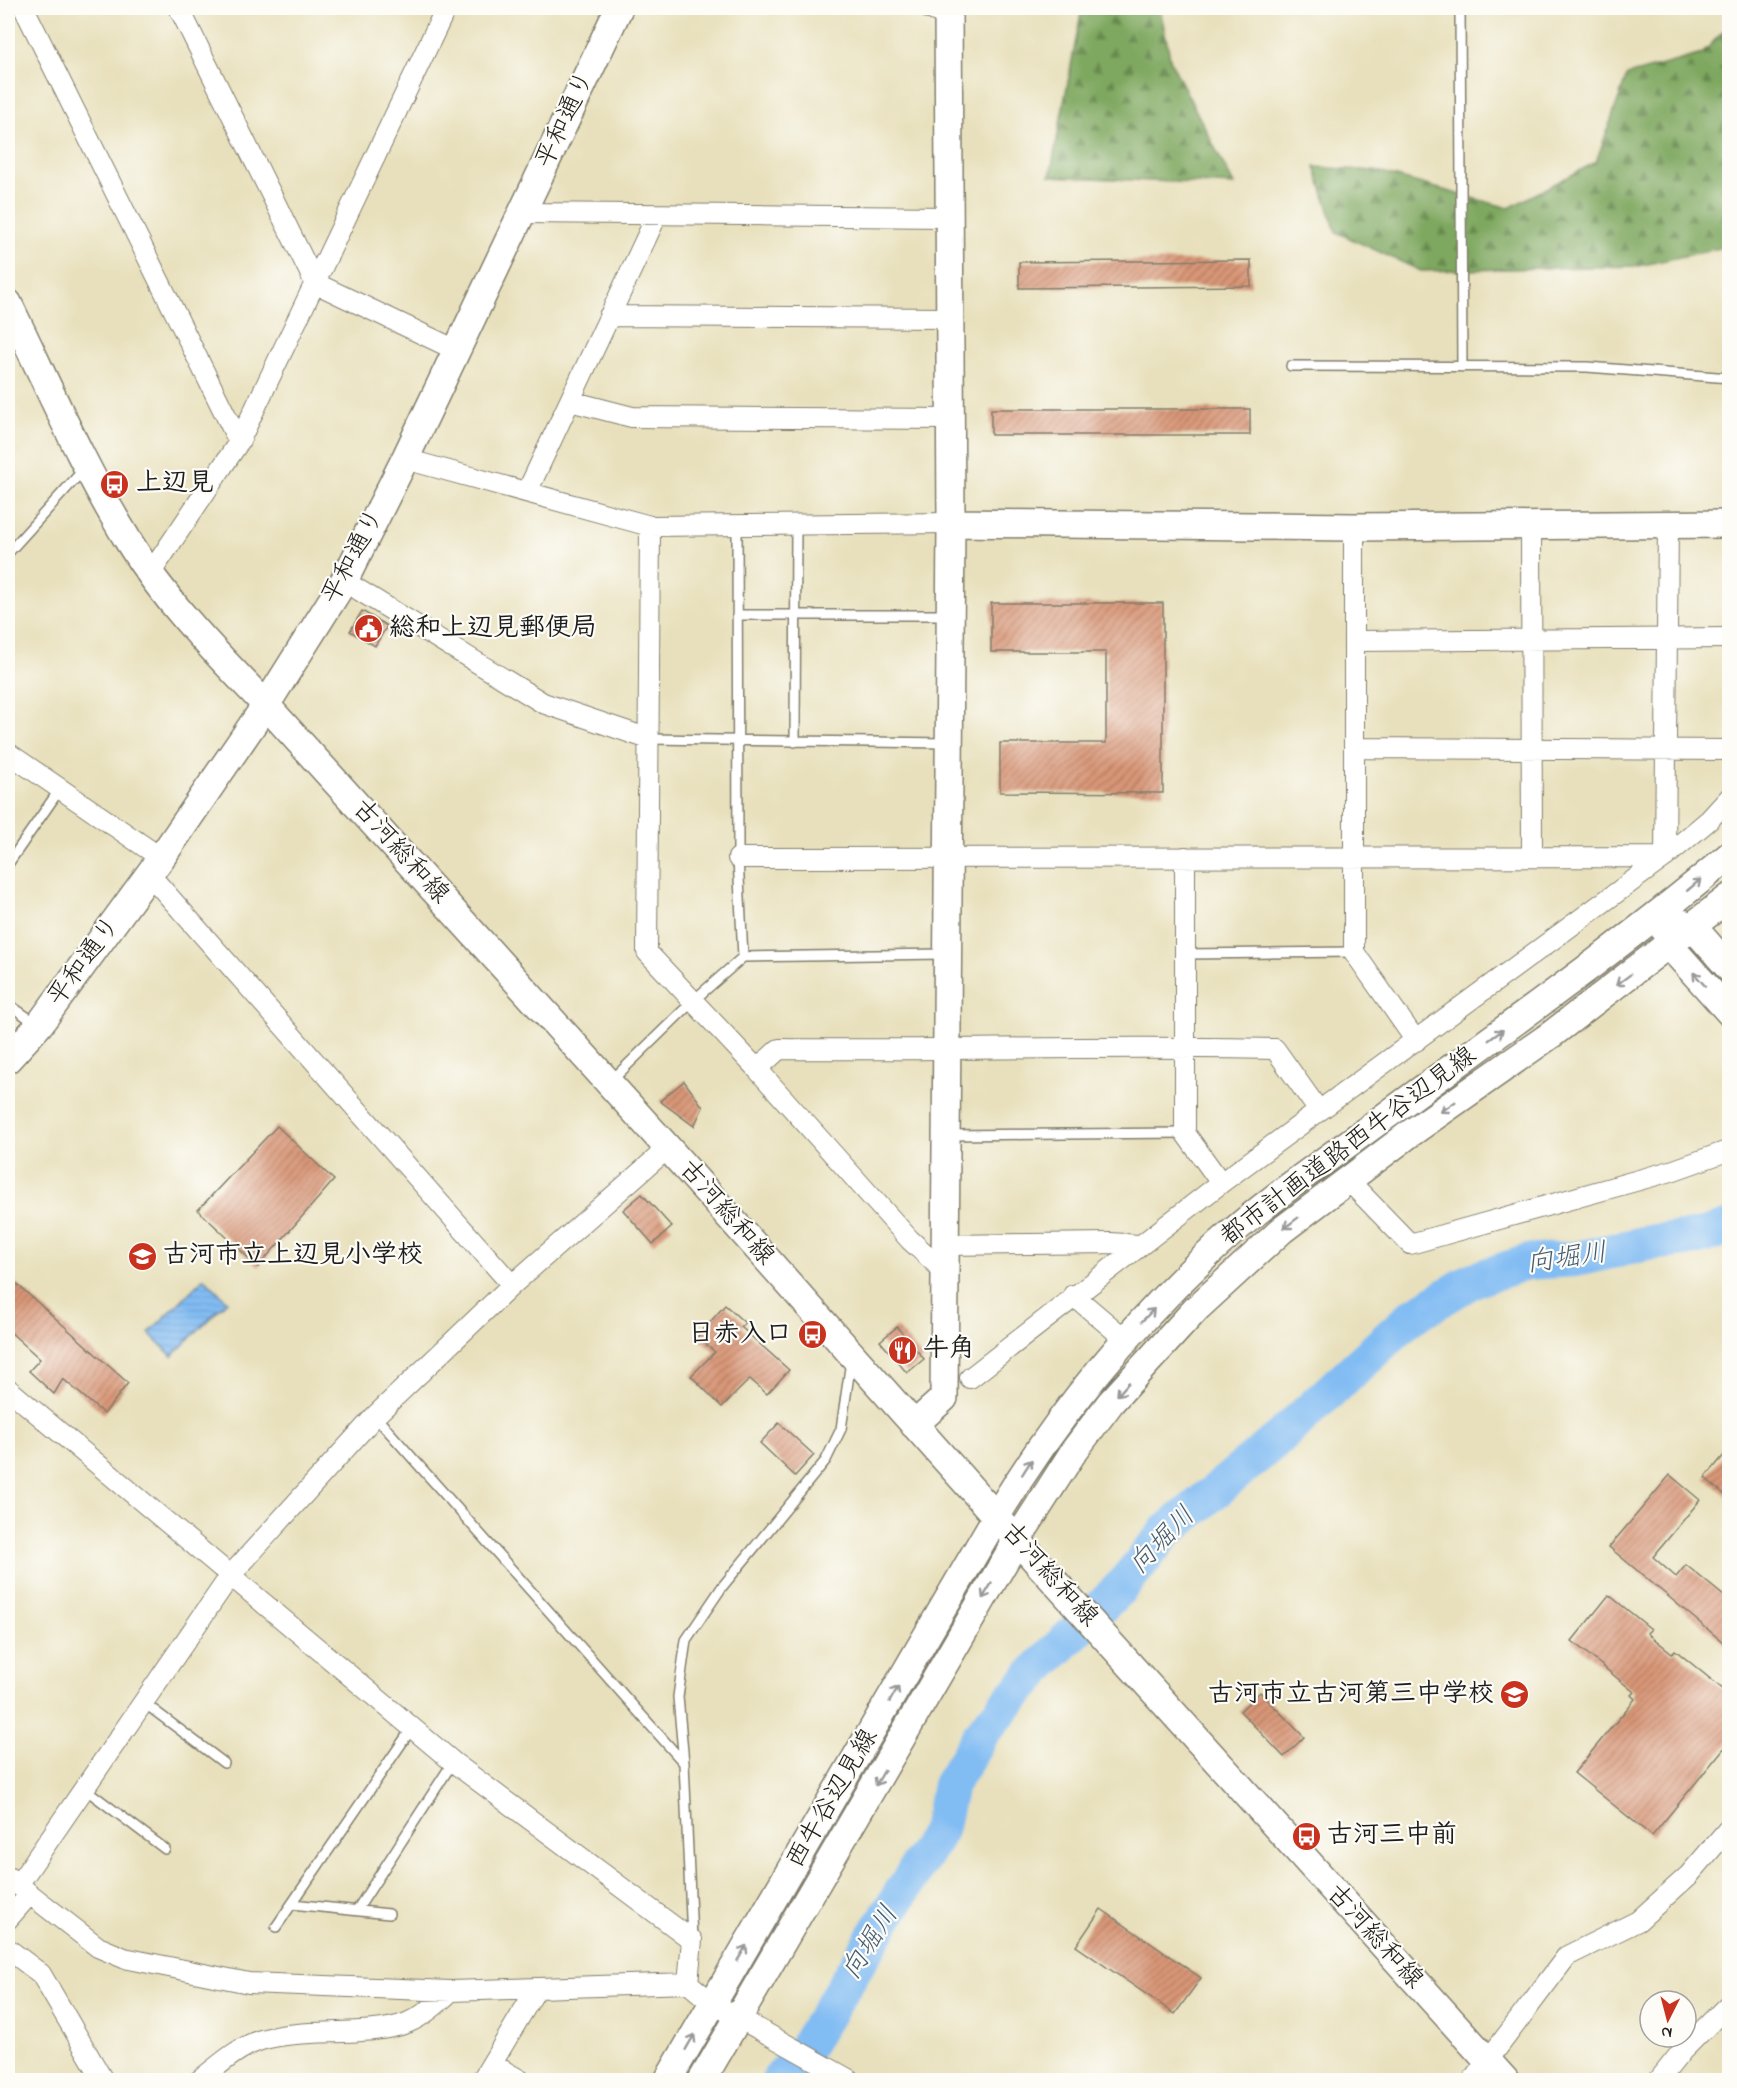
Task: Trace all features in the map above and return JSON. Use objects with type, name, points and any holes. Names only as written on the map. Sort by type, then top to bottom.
[{"type":"street","points":[[24,8],[239,442]]},
{"type":"street","points":[[179,8],[315,283],[456,350]]},
{"type":"street","points":[[150,574],[239,442],[446,8]]},
{"type":"street","name":"平和通り","points":[[8,1059],[39,1025],[155,866],[266,705],[344,581],[405,459],[619,8]]},
{"type":"street","points":[[914,1425],[944,1398],[951,523],[948,217],[941,11]]},
{"type":"street","points":[[521,213],[948,217]]},
{"type":"street","points":[[527,492],[657,215]]},
{"type":"street","points":[[609,316],[949,318]]},
{"type":"street","name":"古河総和線","points":[[10,318],[114,518],[150,574],[198,635],[266,705],[610,1083],[1421,1990],[1480,2070],[1505,2080]]},
{"type":"street","points":[[570,401],[632,417],[949,419]]},
{"type":"street","points":[[405,459],[650,526],[951,523],[1354,527],[1730,524]]},
{"type":"street","points":[[1665,857],[1668,524]]},
{"type":"street","points":[[1531,525],[1532,857]]},
{"type":"street","points":[[650,526],[647,952],[694,1000],[910,1240],[944,1258],[1111,1243],[1138,1245]]},
{"type":"street","points":[[1354,527],[1354,952],[1416,1041]]},
{"type":"street","points":[[344,581],[543,703],[649,739]]},
{"type":"street","points":[[1355,640],[1730,638]]},
{"type":"street","points":[[1355,748],[1730,750]]},
{"type":"street","points":[[8,753],[60,789],[155,866],[512,1285]]},
{"type":"street","points":[[970,1378],[1138,1245],[1665,857],[1709,820],[1730,797]]},
{"type":"street","name":"都市計画道路西牛谷辺見線","points":[[996,1517],[1050,1432],[1085,1384],[1175,1286],[1260,1208],[1659,914],[1730,855]]},
{"type":"street","points":[[1185,857],[1185,1133],[1221,1183]]},
{"type":"street","points":[[738,858],[1665,857]]},
{"type":"street","name":"都市計画道路西牛谷辺見線","points":[[1017,1540],[1074,1451],[1111,1402],[1197,1308],[1245,1262],[1282,1230],[1348,1180],[1552,1034],[1730,897]]},
{"type":"street","points":[[1659,914],[1693,927],[1730,969]]},
{"type":"street","points":[[1659,914],[1670,945],[1730,1013]]},
{"type":"street","points":[[757,1069],[779,1049],[946,1051],[1184,1047],[1275,1049],[1319,1111]]},
{"type":"street","points":[[8,1919],[19,1885],[230,1576],[375,1416],[512,1285],[668,1148]]},
{"type":"street","points":[[1348,1180],[1410,1244],[1671,1171],[1730,1150]]},
{"type":"street","points":[[1073,1295],[1125,1339]]},
{"type":"street","points":[[8,1389],[453,1762],[692,1940],[688,1983]]},
{"type":"street","name":"西牛谷辺見線","points":[[668,2080],[996,1517]]},
{"type":"street","name":"西牛谷辺見線","points":[[702,2080],[1017,1540]]},
{"type":"street","points":[[1480,2070],[1567,1956],[1638,1921],[1689,1875],[1730,1827]]},
{"type":"street","points":[[19,1885],[98,1947],[124,1958],[249,1983],[451,1991],[688,1983],[712,2003],[850,2080]]},
{"type":"street","points":[[8,1949],[41,1974],[103,2080]]},
{"type":"street","points":[[520,2080],[487,2072],[537,1988]]},
{"type":"street","points":[[200,2080],[226,2060],[261,2040],[406,2023],[433,2007],[451,1991]]},
{"type":"street","points":[[1659,2080],[1682,2051],[1730,2003]]},
{"type":"lane","points":[[1460,8],[1462,367]]},
{"type":"lane","points":[[1291,366],[1587,367],[1730,378]]},
{"type":"lane","points":[[8,553],[87,466]]},
{"type":"lane","points":[[795,742],[796,524]]},
{"type":"lane","points":[[736,525],[738,858],[743,957]]},
{"type":"lane","points":[[737,615],[951,615]]},
{"type":"lane","points":[[649,739],[950,743]]},
{"type":"lane","points":[[8,864],[60,789]]},
{"type":"lane","points":[[1185,954],[1354,952]]},
{"type":"lane","points":[[610,1083],[694,1000],[743,957],[947,954]]},
{"type":"lane","points":[[8,1004],[39,1025]]},
{"type":"lane","points":[[946,1135],[1185,1133]]},
{"type":"lane","points":[[692,1940],[684,1763],[678,1697],[686,1640],[722,1587],[826,1460],[841,1429],[852,1356]]},
{"type":"lane","points":[[375,1416],[684,1763]]},
{"type":"lane","points":[[143,1702],[224,1763]]},
{"type":"lane","points":[[276,1927],[412,1728]]},
{"type":"lane","points":[[357,1910],[453,1762]]},
{"type":"lane","points":[[84,1788],[165,1849]]},
{"type":"lane","points":[[292,1904],[389,1914]]},
{"type":"green space","points":[[1082,8],[1160,8],[1171,62],[1234,185],[1050,176]]},
{"type":"green space","points":[[1729,25],[1729,246],[1639,266],[1421,271],[1336,232],[1315,167],[1375,171],[1509,208],[1596,162],[1627,75],[1702,54]]},
{"type":"water","points":[[204,1278],[227,1301],[172,1356],[149,1333]]},
{"type":"building","points":[[1251,260],[1251,286],[1019,288],[1019,262]]},
{"type":"building","points":[[991,409],[1250,409],[1250,435],[991,435]]},
{"type":"building","points":[[991,603],[1163,603],[1163,793],[1000,792],[1000,743],[1106,743],[1106,652],[991,652]]},
{"type":"building","points":[[362,611],[387,626],[375,646],[350,631]]},
{"type":"building","points":[[684,1081],[703,1107],[694,1126],[660,1101]]},
{"type":"building","points":[[277,1126],[334,1180],[258,1267],[198,1210]]},
{"type":"building","points":[[642,1194],[672,1227],[653,1244],[623,1210]]},
{"type":"building","points":[[8,1276],[128,1383],[104,1414],[63,1379],[54,1394],[29,1371],[40,1359],[8,1330]]},
{"type":"building","points":[[725,1305],[745,1323],[741,1327],[789,1370],[767,1394],[750,1379],[722,1407],[691,1376],[715,1352],[697,1337]]},
{"type":"building","name":"牛角","points":[[897,1327],[924,1359],[907,1373],[880,1341]]},
{"type":"building","points":[[779,1423],[814,1455],[795,1476],[760,1443]]},
{"type":"building","points":[[1730,1448],[1730,1499],[1705,1478]]},
{"type":"building","points":[[1670,1475],[1700,1500],[1653,1557],[1676,1577],[1686,1565],[1730,1601],[1730,1648],[1609,1547]]},
{"type":"building","points":[[1609,1595],[1651,1629],[1647,1633],[1672,1653],[1675,1650],[1730,1695],[1730,1741],[1652,1836],[1574,1773],[1635,1699],[1631,1695],[1634,1692],[1572,1641]]},
{"type":"building","points":[[1260,1692],[1304,1737],[1284,1757],[1240,1711]]},
{"type":"building","points":[[1101,1909],[1201,1978],[1175,2014],[1076,1946]]},
{"type":"waterway","name":"向堀川","points":[[779,2080],[803,2052],[940,1830],[950,1785],[983,1731],[1043,1663],[1121,1587],[1166,1532],[1280,1437],[1411,1317],[1473,1280],[1528,1262],[1576,1259],[1648,1243],[1695,1238],[1730,1227]]},
{"type":"place","name":"上辺見","points":[[115,484]]},
{"type":"place","name":"総和上辺見郵便局","points":[[368,629]]},
{"type":"place","name":"古河市立上辺見小学校","points":[[142,1256]]},
{"type":"place","name":"日赤入口","points":[[813,1335]]},
{"type":"place","name":"牛角","points":[[902,1350]]},
{"type":"place","name":"古河市立古河第三中学校","points":[[1515,1695]]},
{"type":"place","name":"古河三中前","points":[[1306,1836]]}]
